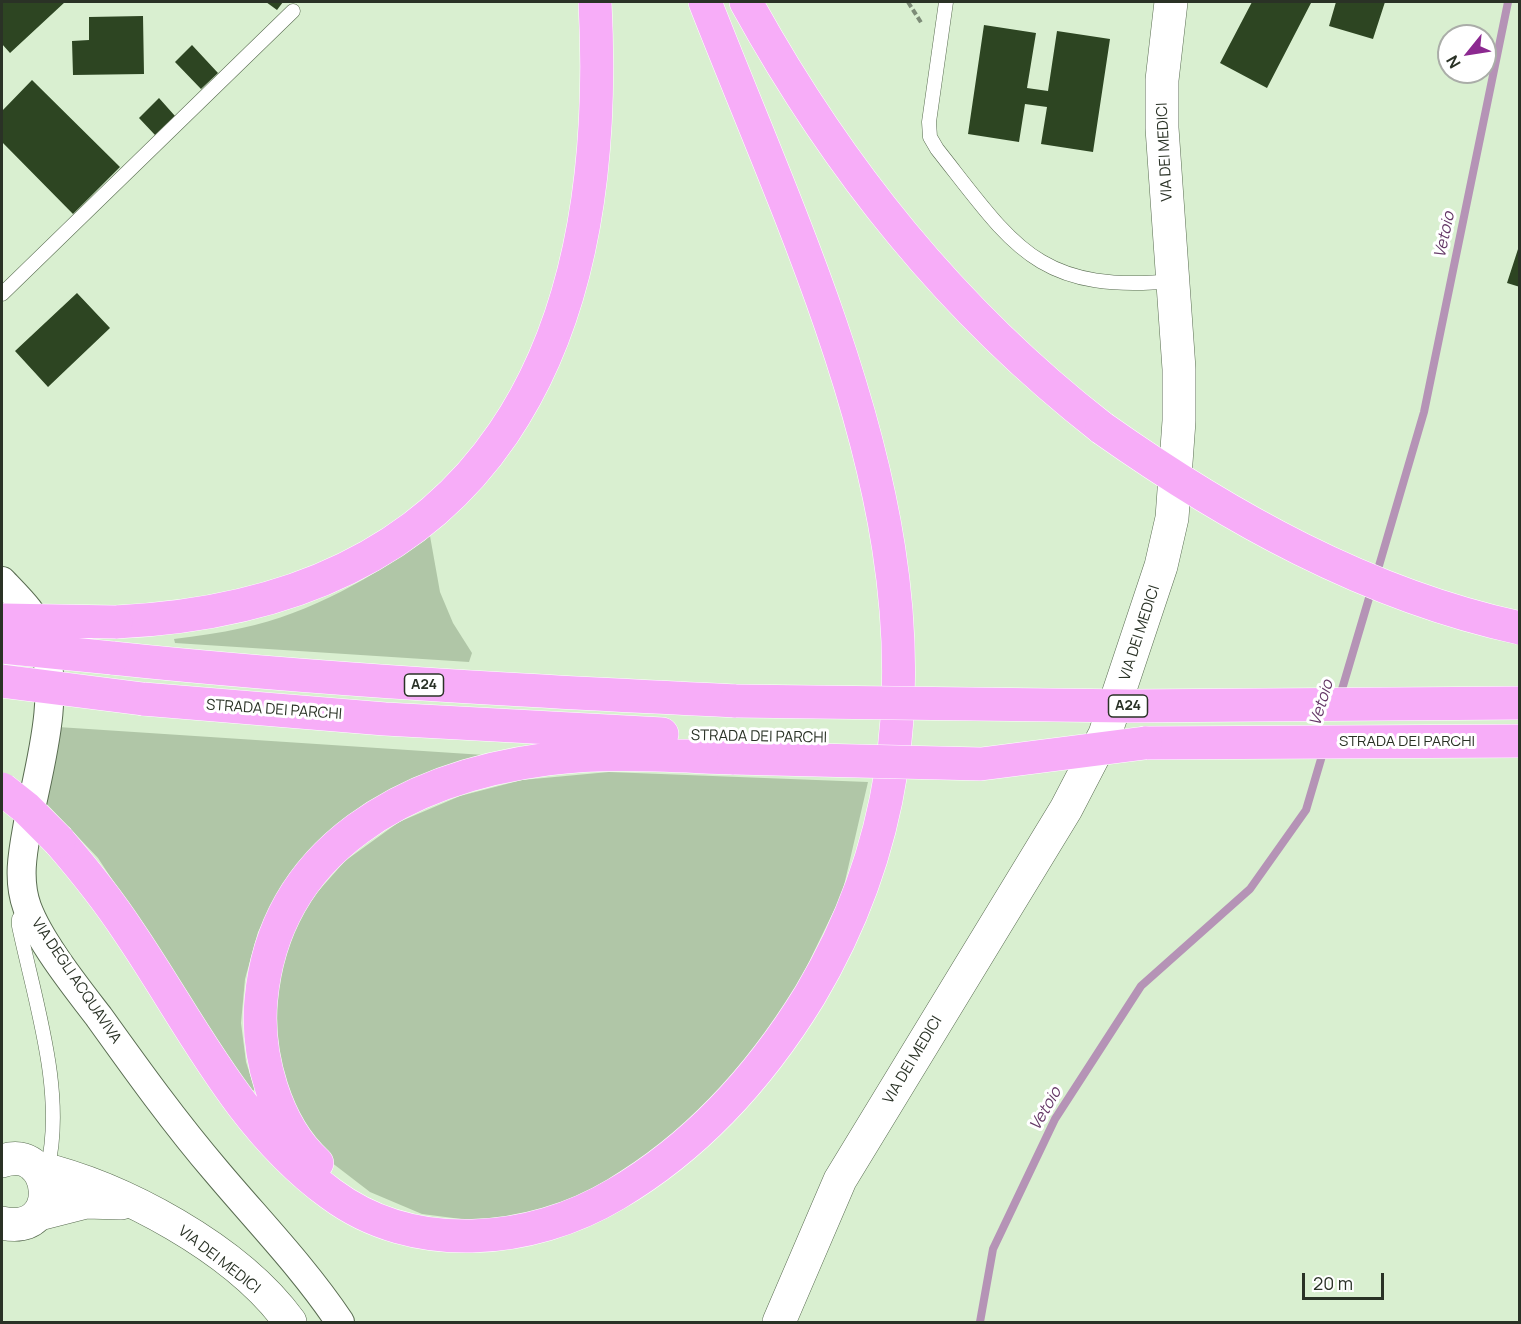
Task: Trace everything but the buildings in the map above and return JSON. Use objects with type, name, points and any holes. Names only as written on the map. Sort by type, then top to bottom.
[{"type":"highway","points":[[2,620],[116,622],[196,615],[263,601],[318,583],[371,556],[417,527],[452,496],[490,451],[532,389],[560,324],[577,261],[592,180],[597,102],[595,2]]},
{"type":"highway","points":[[2,789],[26,808],[59,841],[100,890],[130,932],[245,1111],[302,1171],[334,1197],[369,1217],[401,1228],[440,1235],[489,1236],[550,1224],[605,1201],[640,1180],[681,1150],[712,1121],[759,1069],[795,1018],[834,952],[855,905],[875,845],[887,789],[897,723],[900,665],[894,587],[878,486],[855,398],[822,305],[705,2]]},
{"type":"highway","points":[[746,2],[813,114],[858,180],[947,288],[1046,384],[1102,428],[1219,506],[1312,554],[1412,595],[1520,628]]},
{"type":"highway","name":"A24","points":[[2,647],[248,673],[736,701],[1130,706],[1520,703]]},
{"type":"highway","name":"STRADA DEI PARCHI","points":[[2,681],[143,699],[481,725],[734,748],[1520,741]]},
{"type":"highway","points":[[489,1236],[435,1226],[381,1207],[357,1195],[313,1160],[294,1134],[272,1089],[264,1059],[259,1020],[263,975],[271,946],[290,902],[313,868],[342,840],[375,816],[411,796],[453,779],[508,766],[585,756],[734,748]]},
{"type":"street","name":"VIA DEI MEDICI","points":[[779,1323],[840,1180],[1066,809],[1105,734],[1161,566],[1172,518],[1179,369],[1162,128],[1162,80],[1171,2]]},
{"type":"street","name":"VIA DEGLI ACQUAVIVA","points":[[2,581],[22,603],[42,633],[49,669],[49,704],[21,865],[24,896],[34,922],[81,993],[139,1073],[215,1171],[312,1280],[340,1323]]},
{"type":"street","name":"VIA DEI MEDICI","points":[[18,1163],[91,1183],[141,1206],[213,1251],[263,1294],[290,1323]]},
{"type":"street","points":[[18,1163],[46,1185],[44,1205],[39,1214]]},
{"type":"street","name":"VIA DEI MEDICI","points":[[2,1223],[21,1224],[39,1214],[86,1202],[141,1206]]},
{"type":"lane","points":[[946,2],[929,122],[930,137],[937,149],[1002,230],[1029,255],[1068,274],[1110,283],[1173,281]]},
{"type":"lane","points":[[2,294],[293,11]]},
{"type":"lane","points":[[18,1163],[52,1149],[53,1103],[19,919],[25,910],[34,922]]},
{"type":"green space","points":[[430,536],[440,592],[453,623],[472,653],[469,662],[175,643],[174,639],[242,628],[293,613],[317,603],[386,566]]},
{"type":"green space","points":[[58,727],[484,755],[280,890],[258,932],[245,979],[241,1023],[246,1062],[255,1090],[251,1091],[98,858],[43,800]]},
{"type":"green space","points":[[609,772],[868,782],[842,894],[787,1007],[750,1060],[660,1153],[548,1213],[477,1221],[422,1214],[370,1192],[327,1159],[298,1117],[276,1060],[271,1012],[281,960],[306,905],[345,861],[399,822],[460,796],[522,780]]},
{"type":"waterway","name":"Vetoio","points":[[1376,576],[1424,412],[1508,2]]},
{"type":"waterway","name":"Vetoio","points":[[1340,696],[1372,588]]},
{"type":"waterway","name":"Vetoio","points":[[980,1322],[993,1249],[1055,1119],[1141,986],[1250,889],[1306,810],[1324,749]]}]
